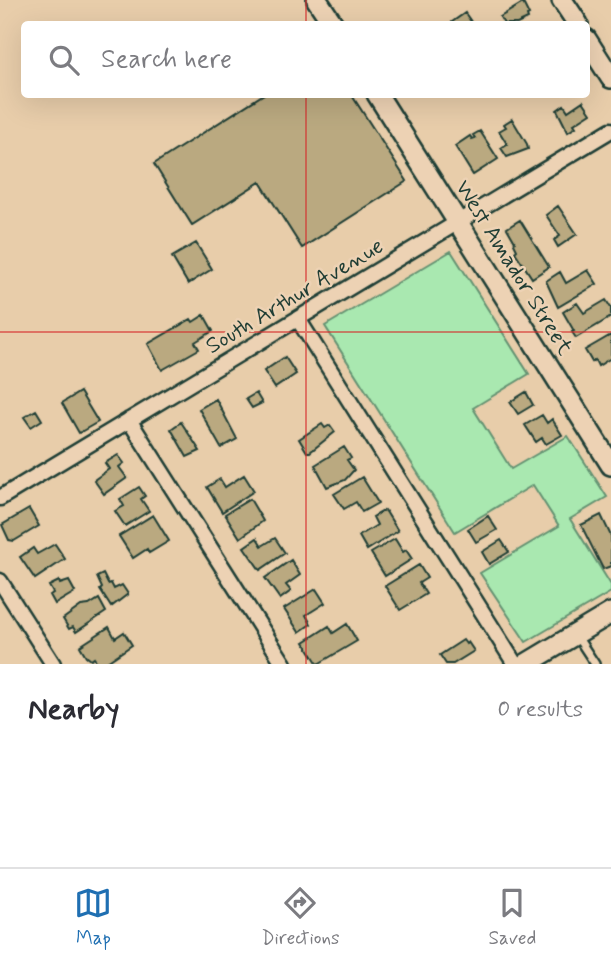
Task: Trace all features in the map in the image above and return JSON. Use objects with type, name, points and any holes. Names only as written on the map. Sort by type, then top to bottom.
[{"type":"main road","points":[[317,0],[331,21]]},
{"type":"main road","points":[[562,0],[576,21]]},
{"type":"main road","points":[[590,45],[611,78]]},
{"type":"main road","name":"West Amador Street","points":[[380,98],[611,465]]},
{"type":"main road","points":[[526,664],[611,613]]},
{"type":"street","name":"South Arthur Avenue","points":[[0,498],[611,130]]},
{"type":"street","points":[[298,318],[515,664]]},
{"type":"street","points":[[129,420],[284,664]]},
{"type":"street","points":[[0,581],[53,664]]},
{"type":"lane","points":[[576,634],[595,664]]},
{"type":"green space","points":[[451,251],[529,374],[473,408],[511,469],[568,436],[607,497],[570,519],[611,585],[611,592],[526,642],[480,573],[559,526],[533,485],[455,532],[325,326]]},
{"type":"building","points":[[523,3],[529,15],[524,21],[502,21],[500,17]]},
{"type":"building","points":[[465,13],[471,21],[453,21]]},
{"type":"building","points":[[258,98],[354,98],[407,181],[302,248],[260,182],[192,225],[154,164]]},
{"type":"building","points":[[583,101],[591,113],[574,124],[576,127],[568,132],[557,110],[564,105],[568,111]]},
{"type":"building","points":[[512,119],[528,149],[507,157],[501,148],[507,144],[499,131]]},
{"type":"building","points":[[480,131],[498,159],[473,175],[455,146],[470,136],[475,138],[473,135]]},
{"type":"building","points":[[558,206],[577,234],[558,247],[554,240],[560,236],[546,215]]},
{"type":"building","points":[[520,220],[549,267],[532,278],[515,252],[515,242],[507,228]]},
{"type":"building","points":[[196,243],[212,269],[188,284],[172,257]]},
{"type":"building","points":[[588,270],[597,284],[558,307],[546,281],[560,272],[566,283]]},
{"type":"building","points":[[606,300],[611,308],[611,317],[576,338],[563,312],[577,303],[584,313]]},
{"type":"building","points":[[204,315],[213,331],[195,342],[199,349],[162,370],[148,344],[191,319],[193,322]]},
{"type":"building","points":[[611,335],[611,358],[598,366],[595,360],[592,362],[585,350]]},
{"type":"building","points":[[285,357],[296,374],[275,388],[264,371]]},
{"type":"building","points":[[80,392],[98,422],[79,433],[62,403]]},
{"type":"building","points":[[526,392],[533,405],[518,414],[510,402]]},
{"type":"building","points":[[256,393],[262,403],[252,408],[246,399]]},
{"type":"building","points":[[216,399],[237,439],[221,448],[199,409]]},
{"type":"building","points":[[36,410],[42,420],[31,427],[24,417]]},
{"type":"building","points":[[542,415],[547,423],[552,419],[562,435],[546,444],[542,438],[536,442],[525,425]]},
{"type":"building","points":[[181,422],[200,451],[187,457],[171,429]]},
{"type":"building","points":[[322,424],[325,428],[330,425],[335,432],[307,452],[299,439]]},
{"type":"building","points":[[344,447],[351,458],[347,460],[354,470],[345,480],[327,487],[315,465]]},
{"type":"building","points":[[118,455],[124,463],[119,467],[127,478],[104,494],[94,480],[109,469],[105,463]]},
{"type":"building","points":[[244,475],[254,491],[222,512],[207,487],[220,479],[225,487]]},
{"type":"building","points":[[362,477],[378,503],[362,512],[356,502],[344,509],[334,494]]},
{"type":"building","points":[[139,487],[145,496],[141,499],[149,511],[125,526],[115,511],[124,506],[120,499]]},
{"type":"building","points":[[250,499],[263,521],[240,538],[225,514]]},
{"type":"building","points":[[29,509],[39,526],[14,541],[9,540],[2,525]]},
{"type":"building","points":[[385,510],[398,531],[367,550],[359,536],[377,525],[373,517]]},
{"type":"building","points":[[153,515],[169,541],[149,553],[147,549],[133,558],[119,536]]},
{"type":"building","points":[[601,515],[611,536],[611,566],[603,569],[581,525]]},
{"type":"building","points":[[488,516],[497,530],[476,542],[468,529]]},
{"type":"building","points":[[257,538],[262,546],[275,538],[285,553],[260,570],[244,547]]},
{"type":"building","points":[[395,539],[403,552],[406,550],[412,559],[385,576],[371,553]]},
{"type":"building","points":[[501,540],[509,552],[489,564],[482,552]]},
{"type":"building","points":[[55,544],[65,559],[35,579],[20,557],[33,548],[37,554]]},
{"type":"building","points":[[291,560],[300,575],[286,585],[291,591],[280,599],[265,578]]},
{"type":"building","points":[[419,565],[427,578],[419,583],[426,594],[400,610],[385,586]]},
{"type":"building","points":[[103,574],[114,589],[122,585],[128,594],[111,607],[100,590],[102,588],[97,577]]},
{"type":"building","points":[[59,581],[60,584],[69,581],[75,592],[55,604],[49,586]]},
{"type":"building","points":[[316,589],[325,603],[306,615],[311,624],[299,632],[284,609]]},
{"type":"building","points":[[99,599],[106,612],[76,632],[73,627],[69,629],[63,619],[81,606]]},
{"type":"building","points":[[347,624],[357,641],[318,664],[304,642],[329,626],[333,633]]},
{"type":"building","points":[[109,627],[115,638],[124,632],[132,645],[104,664],[98,664],[94,658],[91,660],[86,656],[80,646]]},
{"type":"building","points":[[463,640],[466,644],[468,642],[474,651],[453,664],[446,664],[440,655]]}]
